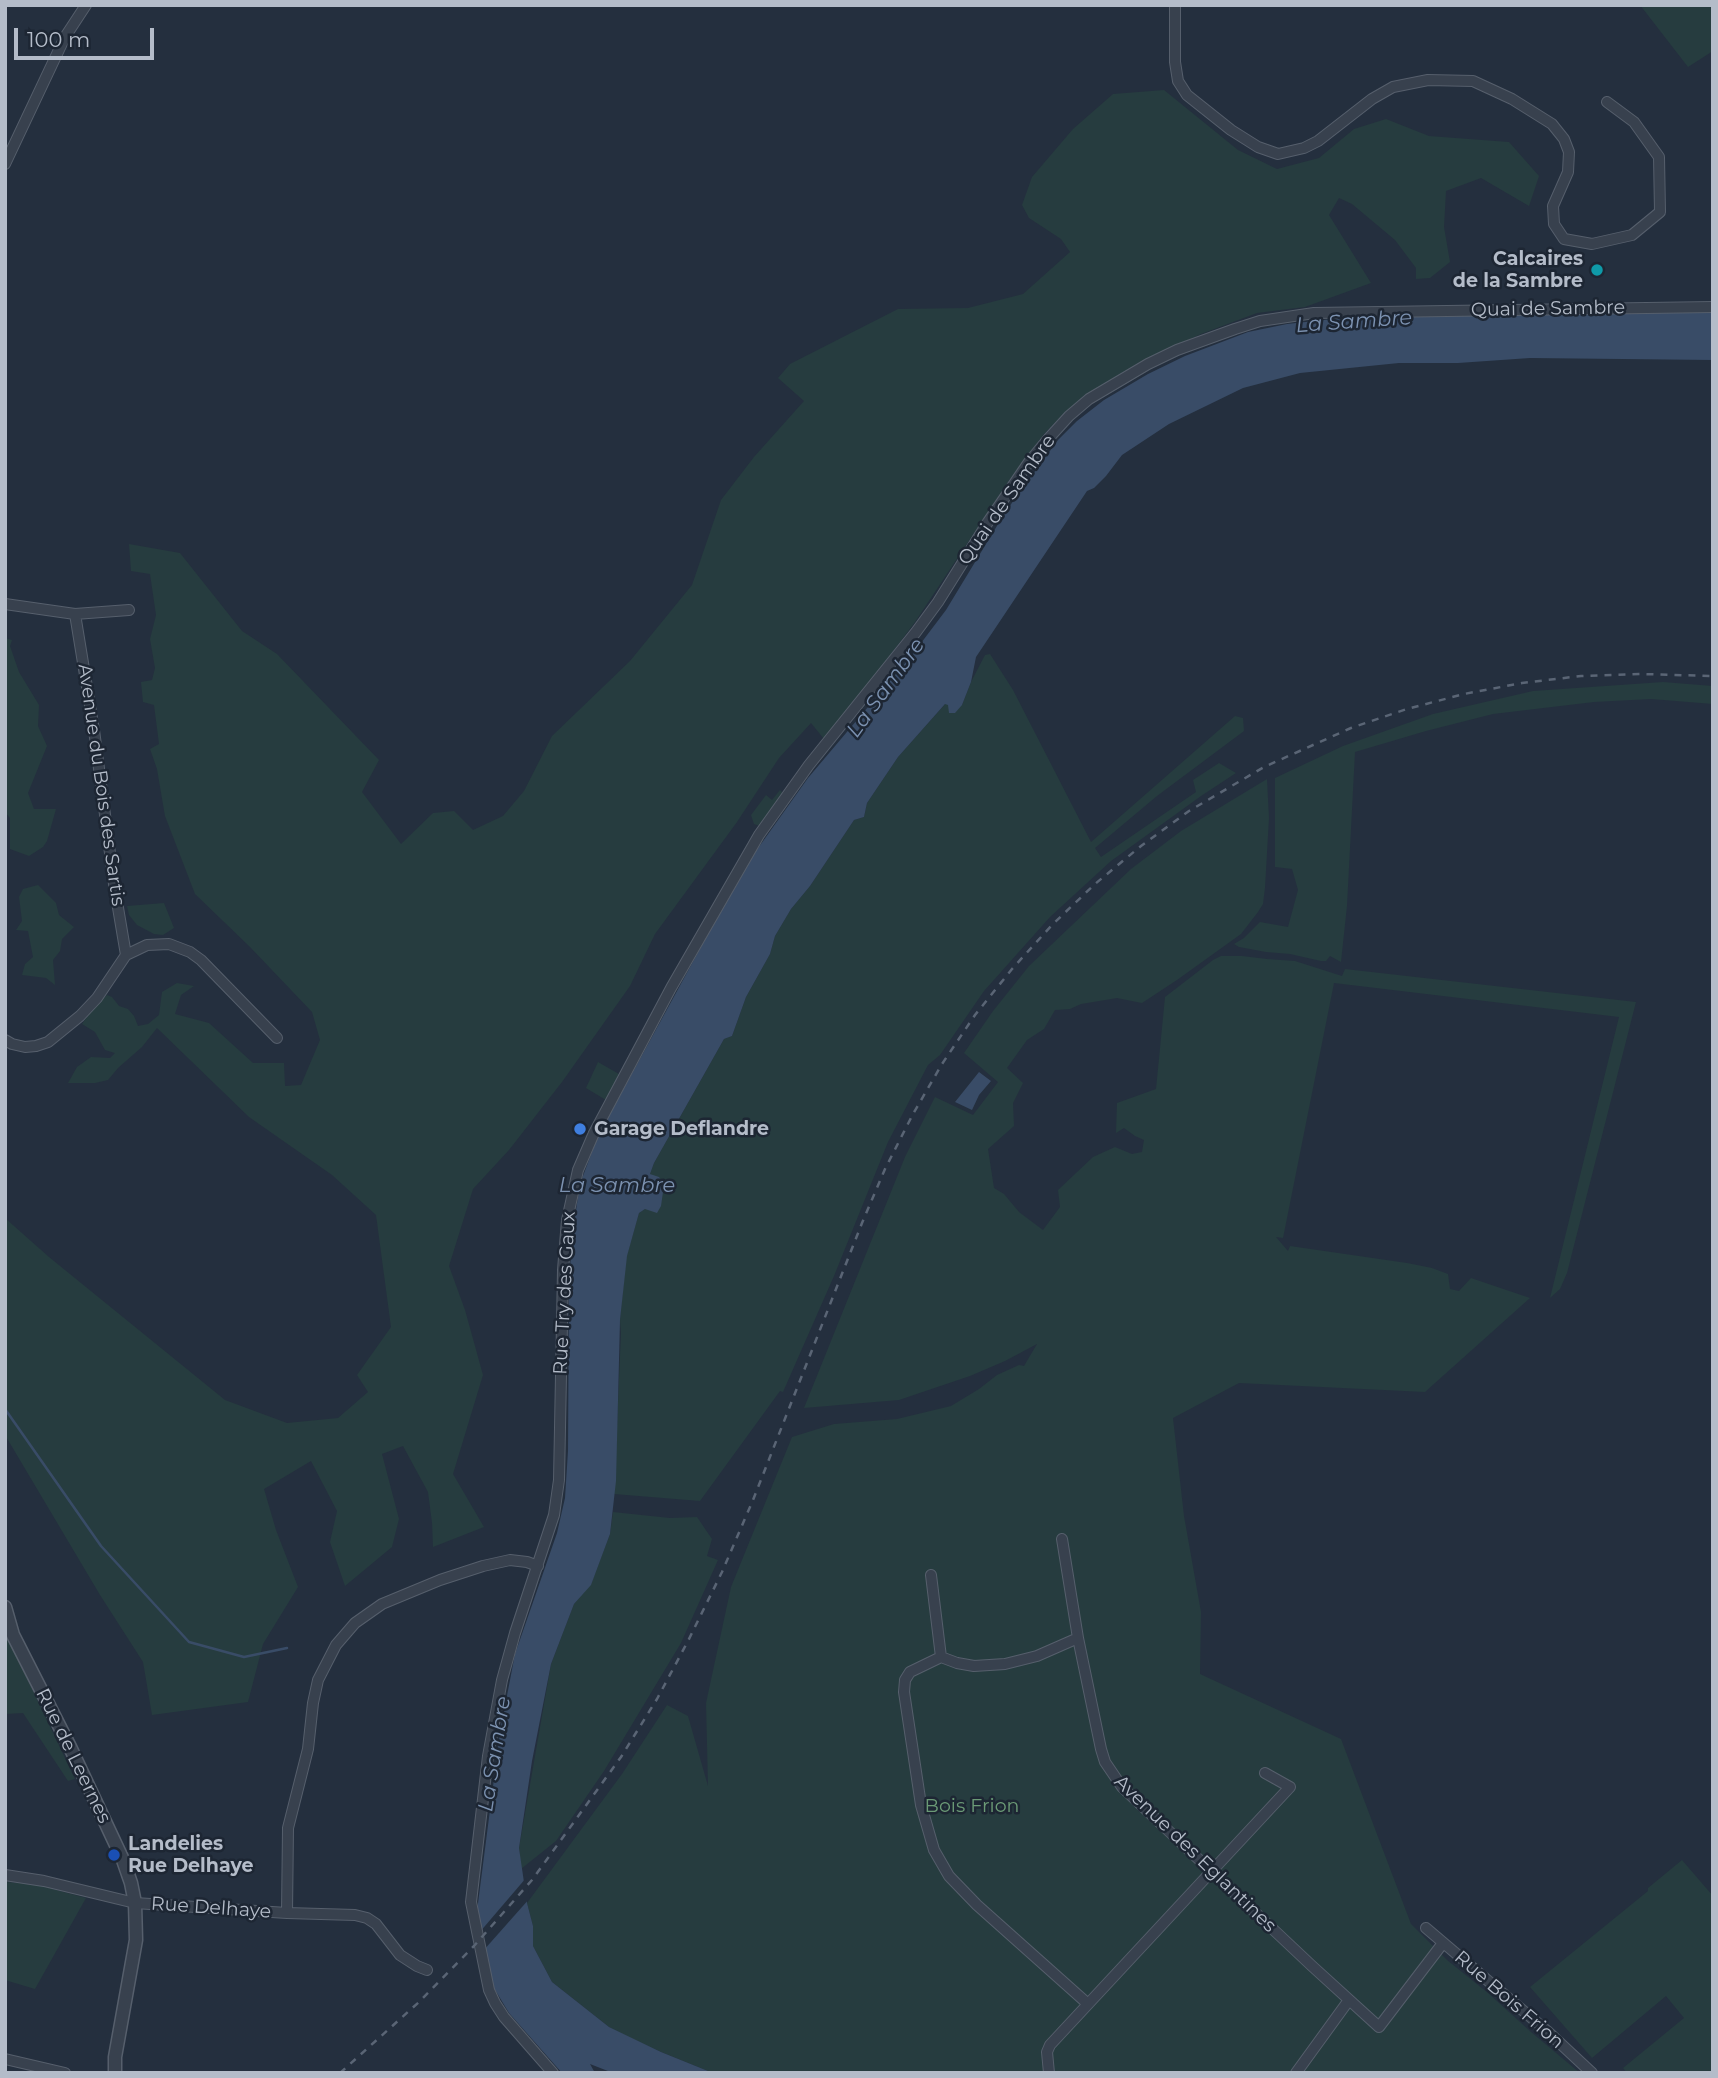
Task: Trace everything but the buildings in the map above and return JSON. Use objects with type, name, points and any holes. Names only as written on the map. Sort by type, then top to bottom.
[{"type":"street","points":[[5,164],[65,37],[86,5]]},
{"type":"street","points":[[1175,5],[1175,62],[1178,81],[1186,95],[1231,130],[1258,147],[1278,153],[1304,148],[1318,141],[1372,99],[1393,88],[1428,80],[1473,80],[1512,99],[1552,124],[1564,139],[1569,152],[1568,172],[1553,206],[1554,224],[1564,239],[1592,244],[1632,235],[1660,212],[1659,157],[1634,121],[1607,102]]},
{"type":"street","name":"Quai de Sambre","points":[[796,783],[938,602],[988,522],[1048,439],[1089,399],[1148,364],[1196,342],[1235,329],[1273,319],[1314,313],[1713,307]]},
{"type":"street","points":[[5,604],[75,614],[129,610]]},
{"type":"street","name":"Avenue du Bois des Sartis","points":[[75,614],[126,955]]},
{"type":"street","name":"Rue Try des Gaux","points":[[553,2073],[495,2003],[489,1990],[471,1902],[488,1756],[502,1680],[554,1515],[559,1480],[563,1270],[567,1220],[578,1170],[594,1133],[726,890],[759,835],[796,783]]},
{"type":"street","points":[[5,1040],[12,1044],[36,1046],[48,1042],[97,998],[126,955],[147,945],[169,944],[190,952],[223,981],[277,1038]]},
{"type":"street","name":"Avenue des Eglantines","points":[[1062,1539],[1099,1741],[1105,1762],[1122,1787],[1379,2027],[1443,1943]]},
{"type":"street","points":[[288,1913],[288,1828],[308,1749],[318,1680],[336,1645],[355,1623],[382,1604],[428,1585],[483,1566],[510,1560],[538,1566]]},
{"type":"street","points":[[931,1575],[941,1657]]},
{"type":"street","name":"Rue de Leernes","points":[[5,1607],[13,1634],[123,1860],[135,1903],[136,1940],[115,2057],[115,2073]]},
{"type":"street","points":[[1078,1638],[1037,1656],[1005,1664],[974,1665],[941,1657],[910,1672],[905,1680],[904,1692],[921,1805],[934,1850],[949,1876],[977,1905],[1088,2004]]},
{"type":"street","points":[[1049,2073],[1047,2052],[1050,2045],[1290,1787],[1265,1773]]},
{"type":"street","name":"Rue Delhaye","points":[[5,1875],[44,1881],[135,1903],[355,1915],[376,1924],[400,1955],[426,1970]]},
{"type":"street","name":"Rue Bois Frion","points":[[1426,1928],[1592,2073]]},
{"type":"street","points":[[1296,2073],[1349,2000]]},
{"type":"street","points":[[5,2059],[62,2071]]},
{"type":"green space","points":[[1640,5],[1713,5],[1713,51],[1688,67]]},
{"type":"green space","points":[[1164,90],[1238,150],[1277,169],[1319,158],[1354,129],[1386,119],[1429,136],[1509,142],[1539,176],[1529,206],[1481,178],[1446,191],[1444,227],[1450,262],[1430,278],[1416,279],[1416,268],[1395,240],[1352,204],[1339,198],[1329,215],[1371,283],[1305,307],[1257,313],[1201,334],[1140,362],[1087,394],[1044,434],[1010,479],[915,622],[853,705],[824,739],[811,723],[779,758],[737,822],[655,934],[630,986],[562,1082],[509,1150],[473,1189],[449,1266],[465,1310],[483,1375],[453,1474],[484,1527],[433,1547],[428,1492],[403,1446],[382,1454],[399,1519],[392,1547],[345,1586],[330,1542],[337,1511],[311,1461],[264,1489],[276,1530],[298,1587],[263,1644],[248,1702],[152,1715],[143,1662],[5,1435],[5,1218],[225,1400],[287,1423],[338,1418],[368,1392],[357,1375],[391,1327],[376,1215],[332,1175],[249,1117],[157,1028],[142,1047],[108,1080],[68,1083],[77,1067],[91,1057],[110,1058],[115,1053],[105,1050],[95,1032],[82,1024],[93,1008],[107,995],[119,1006],[128,1009],[138,1026],[148,1024],[159,1015],[162,992],[177,983],[194,986],[181,995],[175,1014],[209,1023],[253,1063],[284,1063],[285,1086],[301,1085],[320,1040],[312,1012],[195,894],[165,816],[157,769],[150,749],[159,744],[154,705],[143,702],[141,682],[152,680],[155,668],[150,639],[156,615],[150,574],[131,571],[129,544],[180,553],[242,631],[277,654],[379,760],[362,792],[401,844],[433,813],[454,811],[473,830],[503,816],[524,791],[552,736],[630,661],[692,585],[721,500],[754,457],[804,401],[778,378],[790,364],[898,309],[968,308],[1023,294],[1070,252],[1061,239],[1029,218],[1022,205],[1032,177],[1073,129],[1113,94]]},
{"type":"green space","points":[[5,638],[12,640],[10,646],[19,672],[39,705],[38,726],[47,746],[28,793],[34,809],[56,809],[47,841],[29,856],[10,849],[10,818],[5,812]]},
{"type":"green space","points":[[990,654],[1013,690],[1091,842],[1235,716],[1243,718],[1244,731],[1157,796],[1095,848],[1101,857],[1196,792],[1193,780],[1219,763],[1236,773],[1111,861],[1050,917],[984,991],[940,1055],[928,1065],[888,1142],[834,1276],[783,1392],[780,1391],[700,1501],[614,1494],[620,1320],[626,1258],[639,1213],[645,1209],[654,1177],[650,1174],[654,1163],[724,1039],[732,1036],[746,997],[791,909],[810,886],[854,820],[864,817],[867,803],[898,757],[946,703],[962,705],[985,655]]},
{"type":"green space","points":[[1663,682],[1713,686],[1713,704],[1651,699],[1594,702],[1493,714],[1355,752],[1347,906],[1341,962],[1330,956],[1326,961],[1321,961],[1234,944],[1260,922],[1288,927],[1298,890],[1292,869],[1275,867],[1275,778],[1343,746],[1433,714],[1533,691]]},
{"type":"green space","name":"Bois Frion","points":[[1267,779],[1269,818],[1265,888],[1263,904],[1258,912],[1241,934],[1142,1003],[1117,998],[1055,1010],[1044,1029],[1027,1040],[1007,1068],[1023,1083],[1013,1103],[1014,1126],[988,1149],[994,1188],[1043,1230],[1060,1207],[1058,1190],[1093,1157],[1115,1147],[1132,1154],[1142,1152],[1144,1140],[1124,1128],[1116,1133],[1117,1103],[1156,1089],[1165,997],[1221,956],[1295,961],[1342,976],[1345,969],[1636,1002],[1567,1273],[1560,1289],[1550,1298],[1619,1017],[1334,983],[1283,1238],[1276,1237],[1288,1251],[1290,1246],[1407,1263],[1448,1274],[1450,1289],[1459,1291],[1471,1278],[1530,1298],[1425,1392],[1239,1383],[1173,1418],[1184,1516],[1201,1612],[1200,1674],[1341,1739],[1411,1924],[1447,1960],[1580,2073],[713,2073],[622,2034],[609,2027],[552,1982],[533,1946],[533,1926],[527,1903],[622,1774],[667,1705],[688,1716],[708,1786],[706,1703],[731,1587],[792,1437],[834,1424],[897,1419],[951,1406],[997,1375],[1019,1365],[1024,1366],[1037,1344],[970,1376],[899,1400],[804,1408],[905,1157],[935,1097],[973,1115],[998,1082],[964,1053],[1029,966],[1131,869],[1181,831]]},
{"type":"green space","points":[[780,790],[783,793],[760,826],[754,824],[751,815],[766,795],[772,800]]},
{"type":"green space","points":[[38,885],[56,903],[59,915],[74,927],[62,939],[60,951],[53,960],[55,985],[46,978],[22,975],[25,964],[33,957],[28,931],[16,930],[22,921],[19,897],[23,889]]},
{"type":"green space","points":[[164,903],[174,928],[163,935],[154,934],[137,925],[129,915],[127,906]]},
{"type":"green space","points":[[598,1062],[619,1074],[606,1100],[586,1088]]},
{"type":"green space","points":[[613,1512],[670,1518],[697,1517],[712,1539],[707,1556],[718,1560],[681,1643],[604,1771],[556,1841],[521,1869],[519,1848],[551,1664],[574,1604],[591,1584],[610,1534]]},
{"type":"green space","points":[[5,1631],[75,1779],[68,1781],[23,1713],[5,1714]]},
{"type":"green space","points":[[1682,1860],[1713,1896],[1713,2073],[1627,2073],[1623,2068],[1684,2018],[1666,1996],[1592,2058],[1530,1987]]},
{"type":"green space","points":[[5,1882],[34,1884],[86,1898],[35,1989],[5,1980]]},
{"type":"water","name":"La Sambre","points":[[1713,311],[1713,360],[1530,358],[1458,363],[1399,363],[1300,373],[1243,388],[1169,424],[1122,455],[1106,476],[1087,491],[976,657],[971,682],[962,705],[955,713],[949,713],[948,705],[945,704],[898,757],[867,803],[864,817],[854,820],[810,886],[791,909],[746,997],[732,1036],[724,1039],[650,1174],[659,1177],[664,1185],[661,1206],[657,1213],[645,1209],[639,1213],[627,1256],[620,1320],[616,1481],[610,1534],[591,1585],[574,1604],[551,1664],[519,1848],[533,1926],[533,1946],[552,1982],[609,2027],[713,2073],[613,2073],[590,2064],[595,2073],[562,2073],[509,2013],[494,1988],[477,1911],[500,1732],[515,1654],[557,1533],[565,1498],[568,1451],[569,1277],[580,1184],[598,1136],[756,851],[808,778],[912,655],[946,610],[1006,511],[1058,440],[1104,400],[1148,374],[1185,356],[1248,332],[1287,324],[1352,317]]},
{"type":"water","points":[[979,1072],[991,1081],[979,1095],[972,1110],[955,1102]]},
{"type":"pier","points":[[526,1878],[530,1898],[483,1951],[479,1933]]},
{"type":"waterway","points":[[5,1409],[101,1546],[189,1642],[244,1657],[287,1648]]},
{"type":"railway","points":[[340,2073],[419,2002],[474,1946],[532,1880],[621,1757],[657,1699],[722,1572],[862,1223],[913,1114],[975,1015],[1052,925],[1095,884],[1189,811],[1264,767],[1351,728],[1407,709],[1522,683],[1581,676],[1713,676]]},
{"type":"place","name":"Calcaires de la Sambre","points":[[1597,270]]},
{"type":"place","name":"Garage Deflandre","points":[[580,1129]]},
{"type":"place","name":"Landelies Rue Delhaye","points":[[114,1855]]}]
